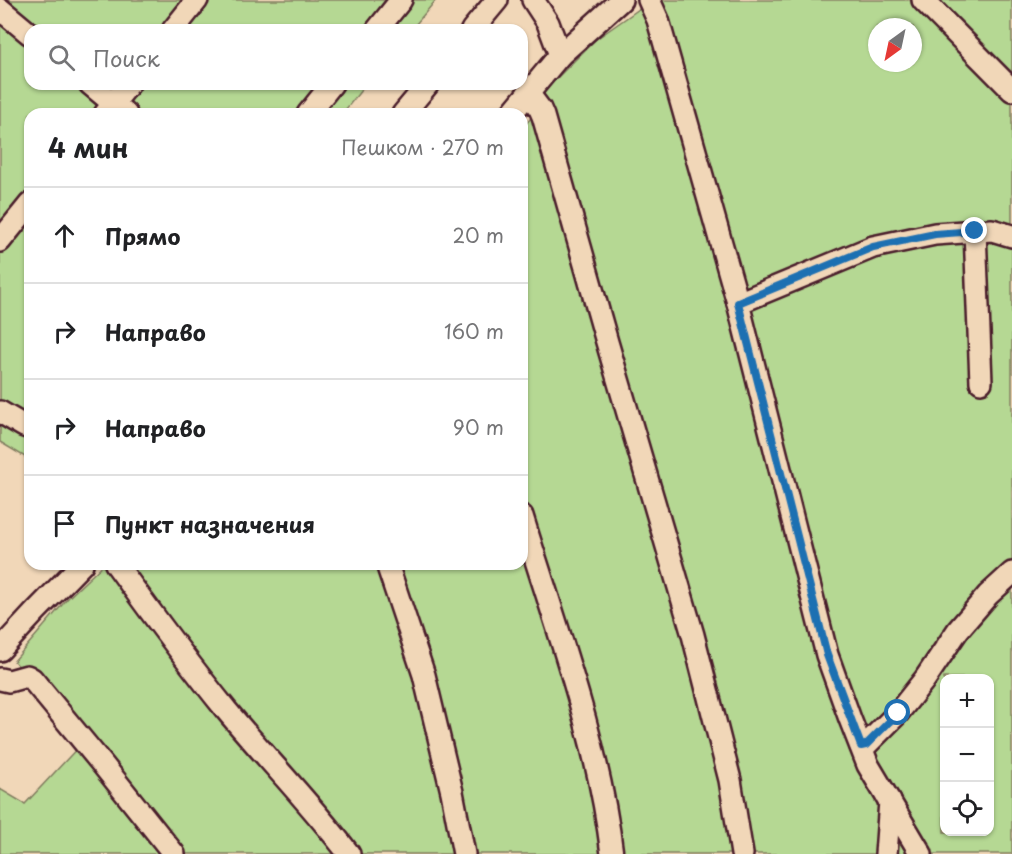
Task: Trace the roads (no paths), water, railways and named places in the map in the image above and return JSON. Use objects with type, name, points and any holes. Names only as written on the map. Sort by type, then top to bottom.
[{"type":"street","points":[[178,24],[197,0]]},
{"type":"street","points":[[382,24],[401,0]]},
{"type":"street","points":[[477,24],[497,0]]},
{"type":"street","points":[[533,0],[548,23],[560,55]]},
{"type":"street","points":[[516,108],[560,55],[621,0]]},
{"type":"street","points":[[649,0],[658,20],[738,303],[827,655],[868,765],[921,854]]},
{"type":"street","points":[[922,0],[1012,90]]},
{"type":"street","points":[[0,9],[24,29]]},
{"type":"street","points":[[96,90],[113,108]]},
{"type":"street","points":[[116,108],[126,90]]},
{"type":"street","points":[[313,108],[327,90]]},
{"type":"street","points":[[408,108],[423,90]]},
{"type":"street","points":[[528,93],[535,100],[543,116],[693,635],[730,780],[741,854]]},
{"type":"street","points":[[0,241],[24,211]]},
{"type":"street","points":[[738,303],[873,247],[935,234],[992,230],[1012,236]]},
{"type":"street","points":[[975,231],[981,382]]},
{"type":"street","points":[[0,412],[24,426]]},
{"type":"street","points":[[528,535],[586,722],[608,822],[612,854]]},
{"type":"street","points":[[0,650],[76,570]]},
{"type":"street","points":[[120,570],[167,636],[227,711],[350,854]]},
{"type":"street","points":[[389,570],[424,675],[452,792],[464,854]]},
{"type":"street","points":[[861,746],[866,745],[898,713],[925,679],[958,630],[988,595],[1012,573]]},
{"type":"street","points":[[0,679],[9,681],[27,676],[32,679],[174,854]]},
{"type":"street","points":[[886,854],[890,801]]}]
